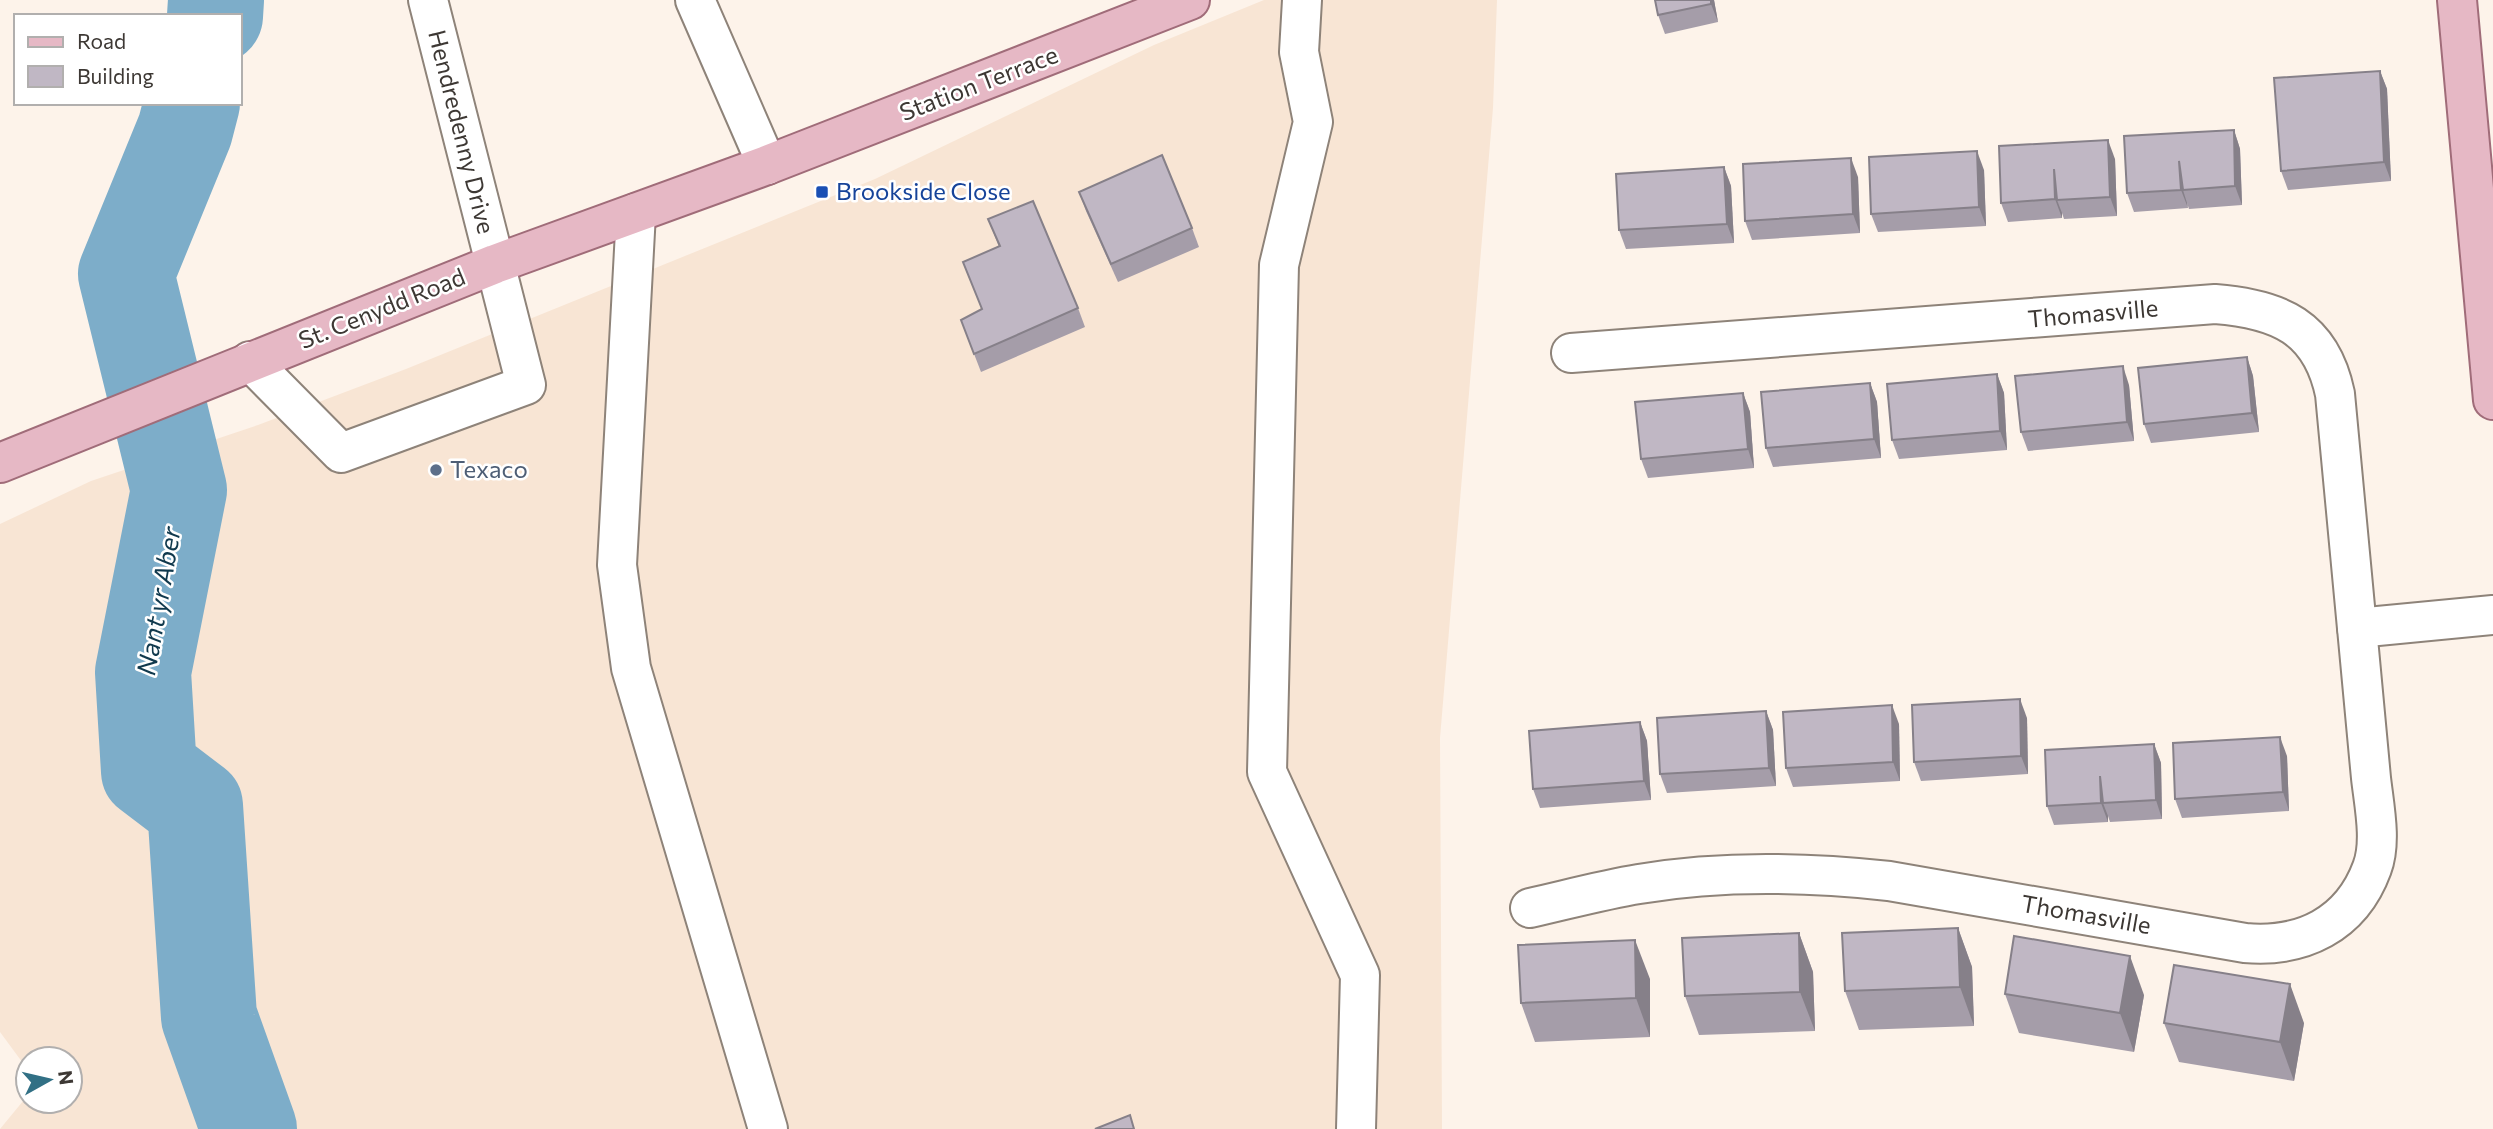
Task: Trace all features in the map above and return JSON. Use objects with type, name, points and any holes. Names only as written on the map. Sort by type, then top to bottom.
[{"type":"main road","name":"Station Terrace","points":[[767,165],[1190,0]]},
{"type":"main road","points":[[2457,0],[2493,400]]},
{"type":"main road","name":"St. Cenydd Road","points":[[0,463],[495,264],[767,165]]},
{"type":"street","name":"Hendredenny Drive","points":[[250,361],[341,453],[526,385],[428,0]]},
{"type":"street","points":[[695,0],[767,165]]},
{"type":"street","points":[[1302,0],[1299,52],[1313,122],[1279,265],[1267,772],[1360,975],[1356,1129]]},
{"type":"street","points":[[636,213],[618,511],[617,565],[622,611],[632,668],[768,1129]]},
{"type":"street","name":"Thomasville","points":[[1530,908],[1640,884],[1726,876],[1838,875],[1889,880],[2245,943],[2275,945],[2302,939],[2331,923],[2355,900],[2373,866],[2376,829],[2335,394],[2330,369],[2316,345],[2297,327],[2273,313],[2246,306],[2215,304],[1572,353]]},
{"type":"street","points":[[2357,628],[2493,615]]},
{"type":"shaded area","points":[[1264,0],[1497,0],[1493,108],[1440,738],[1442,1129],[0,1129],[14,1112],[14,1115],[84,1115],[84,1045],[14,1045],[14,1051],[0,1032],[0,524],[91,481],[258,425],[406,369],[875,179],[1154,45]]},
{"type":"building","points":[[1655,0],[1711,0],[1711,4],[1658,15]]},
{"type":"building","points":[[2380,71],[2384,162],[2281,171],[2274,78]]},
{"type":"building","points":[[2234,130],[2235,186],[2183,190],[2179,161],[2181,190],[2127,193],[2124,136]]},
{"type":"building","points":[[2108,140],[2110,197],[2057,200],[2054,169],[2055,199],[2001,203],[1999,146]]},
{"type":"building","points":[[1977,151],[1979,207],[1871,214],[1869,157]]},
{"type":"building","points":[[1162,155],[1192,228],[1111,264],[1079,192]]},
{"type":"building","points":[[1851,158],[1853,214],[1745,221],[1743,164]]},
{"type":"building","points":[[1724,167],[1727,224],[1619,230],[1616,174]]},
{"type":"building","points":[[1033,201],[1078,308],[974,354],[961,320],[982,309],[963,262],[1000,246],[988,219]]},
{"type":"building","points":[[2247,357],[2252,413],[2144,424],[2138,368]]},
{"type":"building","points":[[2123,366],[2127,422],[2021,432],[2015,376]]},
{"type":"building","points":[[1997,374],[2000,431],[1892,440],[1887,384]]},
{"type":"building","points":[[1870,383],[1874,439],[1766,448],[1761,392]]},
{"type":"building","points":[[1743,393],[1748,449],[1641,459],[1635,402]]},
{"type":"building","points":[[2020,699],[2021,756],[1914,762],[1912,705]]},
{"type":"building","points":[[1892,705],[1893,762],[1786,768],[1783,712]]},
{"type":"building","points":[[1766,711],[1769,768],[1660,774],[1657,718]]},
{"type":"building","points":[[1640,722],[1644,781],[1533,789],[1529,731]]},
{"type":"building","points":[[2280,737],[2283,792],[2175,799],[2173,743]]},
{"type":"building","points":[[2154,744],[2156,800],[2103,803],[2100,776],[2101,803],[2047,806],[2045,750]]},
{"type":"building","points":[[1958,928],[1960,987],[1845,991],[1842,933]]},
{"type":"building","points":[[1799,933],[1800,992],[1685,996],[1682,938]]},
{"type":"building","points":[[2014,936],[2130,956],[2120,1013],[2005,994]]},
{"type":"building","points":[[1635,940],[1636,998],[1521,1003],[1518,945]]},
{"type":"building","points":[[2174,965],[2290,984],[2280,1042],[2164,1023]]},
{"type":"building","points":[[1130,1115],[1134,1129],[1095,1129]]},
{"type":"waterway","name":"Nant yr Aber","points":[[215,14],[216,0]]},
{"type":"waterway","name":"Nant yr Aber","points":[[191,105],[185,130],[126,274],[179,490],[143,672],[149,771],[195,806],[209,1017],[249,1129]]},
{"type":"place","name":"Brookside Close","points":[[822,192]]},
{"type":"place","name":"Texaco","points":[[436,470]]}]
